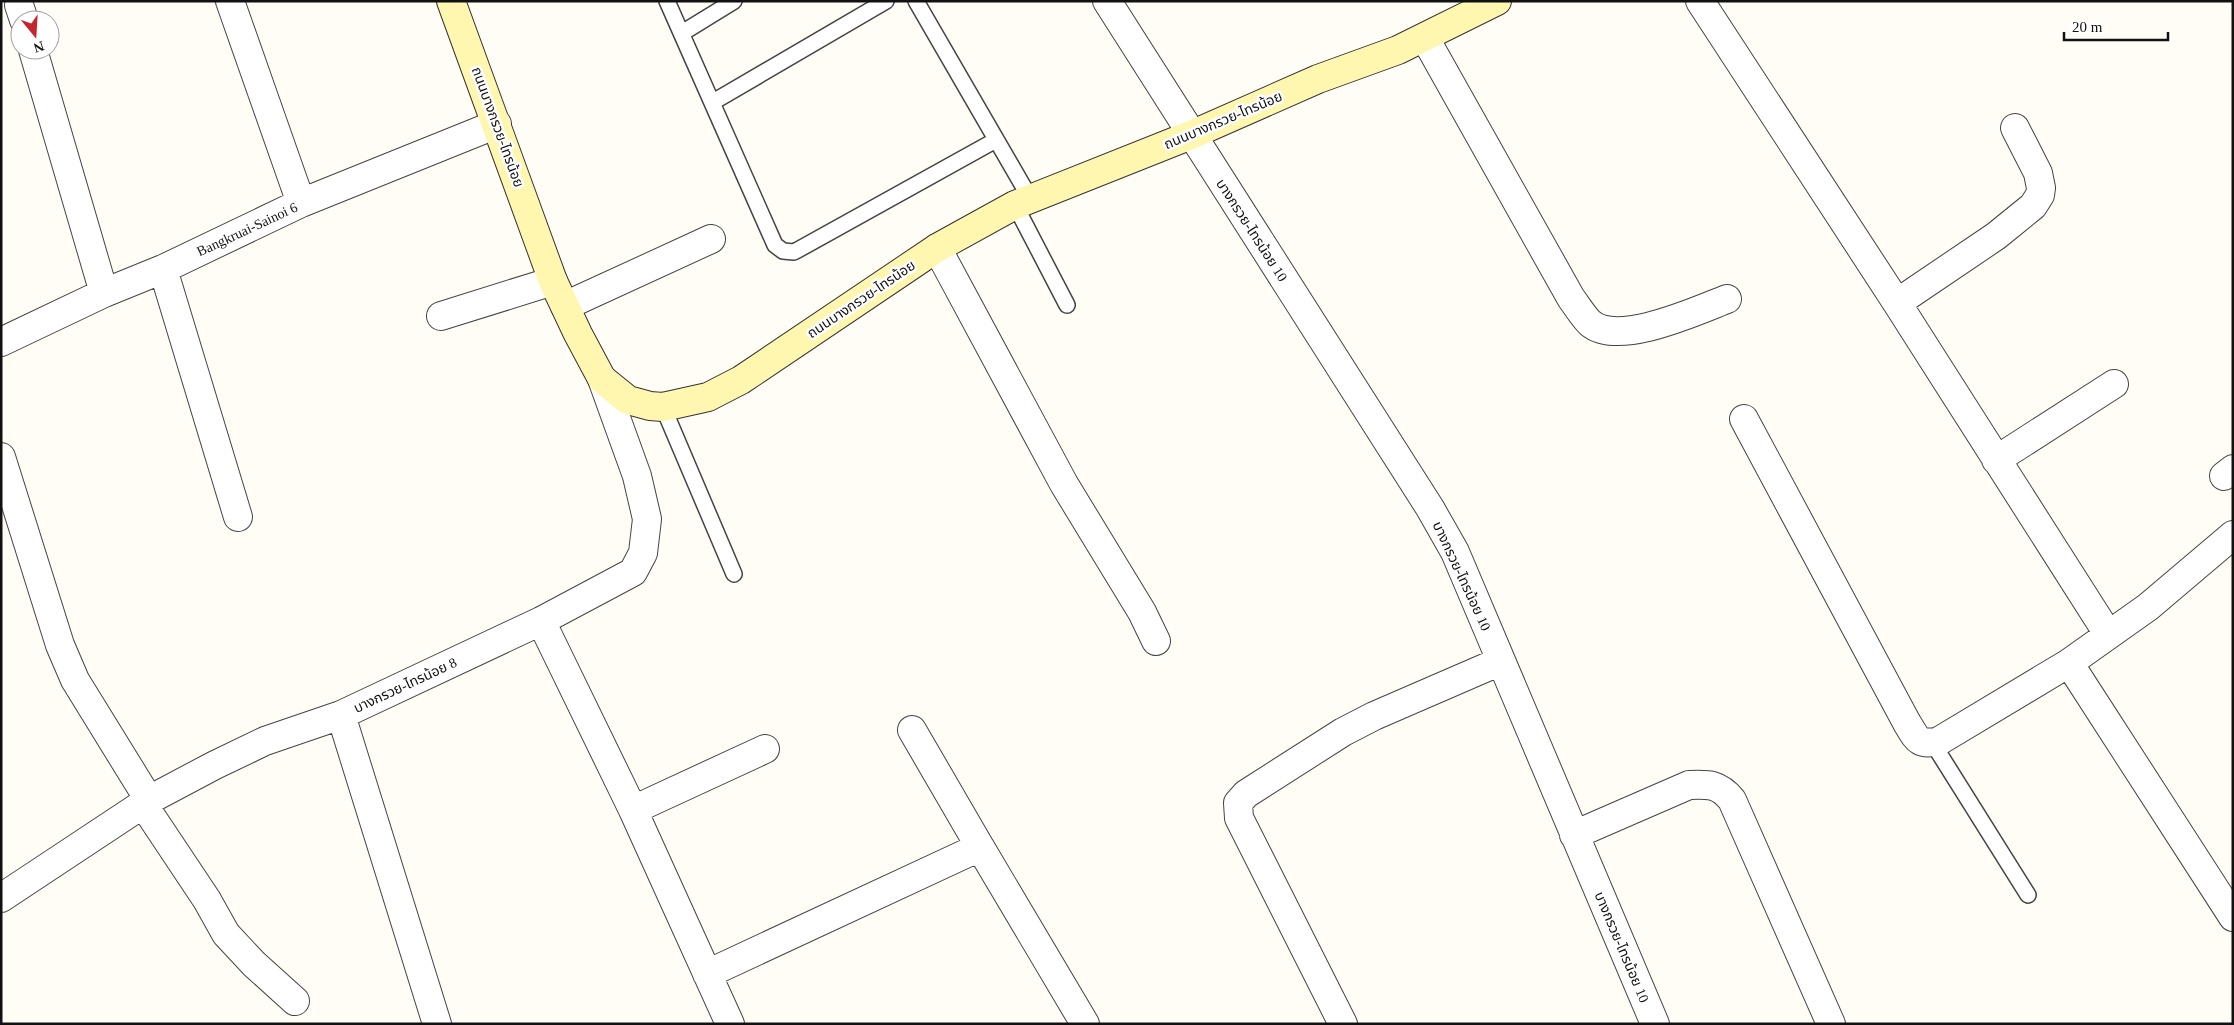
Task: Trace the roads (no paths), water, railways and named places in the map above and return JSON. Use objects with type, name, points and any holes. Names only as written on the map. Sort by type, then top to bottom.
[{"type":"main road","name":"ถนนบางกรวย-ไทรน้อย","points":[[451,1],[553,280],[602,379],[628,400],[650,406],[664,407],[708,396],[740,380],[937,248],[1022,202],[1191,135],[1318,79],[1425,38],[1497,1]]},
{"type":"street","points":[[230,1],[301,203]]},
{"type":"street","name":"บางกรวย-ไทรน้อย 10","points":[[1107,1],[1430,508],[1455,552],[1655,1024]]},
{"type":"street","points":[[1700,1],[1897,303],[2108,634]]},
{"type":"street","points":[[1425,38],[1571,298],[1591,323],[1605,330],[1635,330],[1667,322],[1727,299]]},
{"type":"street","points":[[36,60],[104,293]]},
{"type":"street","name":"Bangkruai-Sainoi 6","points":[[1,342],[104,293],[163,269],[301,203],[497,124]]},
{"type":"street","points":[[1897,303],[1996,236],[2033,206],[2040,195],[2041,188],[2038,172],[2015,128]]},
{"type":"street","points":[[565,306],[711,239]]},
{"type":"street","points":[[937,248],[1064,484],[1142,612],[1156,641]]},
{"type":"street","points":[[163,269],[238,517]]},
{"type":"street","points":[[441,316],[553,280]]},
{"type":"street","name":"บางกรวย-ไทรน้อย 8","points":[[1,898],[146,802],[265,741],[341,715],[541,621],[633,572],[642,553],[647,519],[637,476],[602,379]]},
{"type":"street","points":[[1996,460],[2114,384]]},
{"type":"street","points":[[1744,419],[1907,723],[1919,741],[1928,744],[1939,741],[2069,663],[2148,607],[2233,535]]},
{"type":"street","points":[[1,457],[60,645],[75,680],[226,934],[254,964],[296,1001]]},
{"type":"street","points":[[541,621],[633,810],[730,1024]]},
{"type":"street","points":[[1343,1024],[1238,818],[1238,803],[1246,794],[1343,732],[1374,716],[1500,661]]},
{"type":"street","points":[[2069,663],[2233,917]]},
{"type":"street","points":[[341,715],[438,1024]]},
{"type":"street","points":[[912,730],[1085,1024]]},
{"type":"street","points":[[633,810],[765,748]]},
{"type":"street","points":[[1574,835],[1689,785],[1706,784],[1723,789],[1732,800],[1831,1024]]},
{"type":"street","points":[[707,974],[980,847]]},
{"type":"lane","points":[[667,1],[775,245],[783,251],[794,252],[996,140]]},
{"type":"lane","points":[[682,33],[734,1]]},
{"type":"lane","points":[[713,102],[886,1]]},
{"type":"lane","points":[[916,1],[996,140],[1067,305]]},
{"type":"lane","points":[[664,407],[734,574]]},
{"type":"lane","points":[[1932,742],[2028,895]]}]
